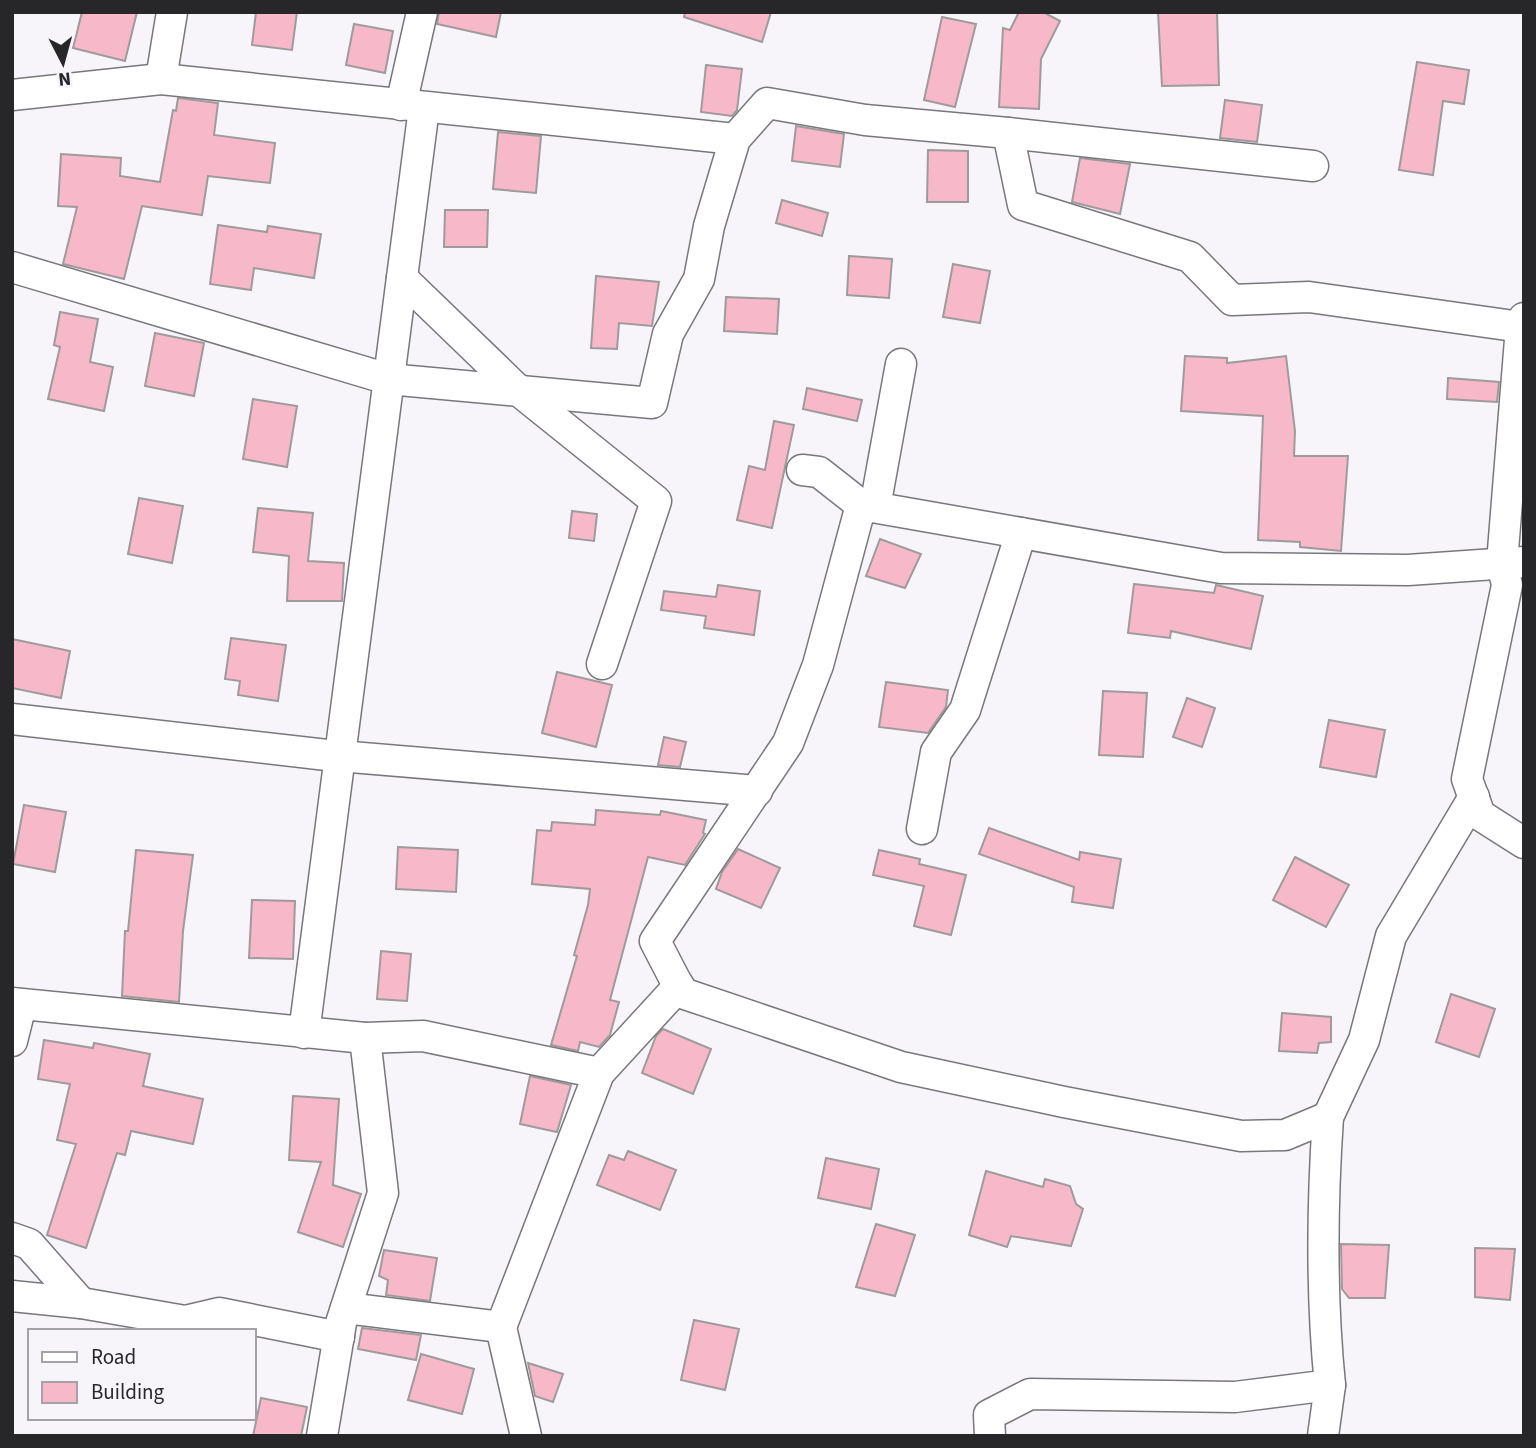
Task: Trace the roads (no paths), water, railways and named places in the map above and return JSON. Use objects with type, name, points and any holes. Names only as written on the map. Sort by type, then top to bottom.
[{"type":"street","points":[[160,79],[172,12]]},
{"type":"street","points":[[304,1032],[402,278],[412,106],[422,12]]},
{"type":"street","points":[[12,94],[160,79],[735,139]]},
{"type":"street","points":[[12,267],[388,379],[652,403],[668,334],[699,279],[709,226],[735,139],[767,103],[865,120],[1313,166]]},
{"type":"street","points":[[1008,133],[1023,205],[1191,257],[1232,300],[1309,298],[1522,323],[1513,563],[1467,779],[1480,815],[1524,843]]},
{"type":"street","points":[[402,278],[519,391],[656,501],[602,664]]},
{"type":"street","points":[[901,364],[868,506],[818,665],[788,743],[655,941],[682,993],[901,1067],[1241,1136],[1285,1135],[1328,1117]]},
{"type":"street","points":[[802,470],[819,472],[868,506],[1220,568],[1408,570],[1513,563]]},
{"type":"street","points":[[922,829],[936,752],[965,710],[1021,533]]},
{"type":"street","points":[[12,719],[340,756],[757,792]]},
{"type":"street","points":[[1323,1436],[1330,1385],[1326,1344],[1323,1199],[1328,1117],[1364,1040],[1391,936],[1474,797]]},
{"type":"street","points":[[526,1436],[501,1327],[598,1073],[679,986]]},
{"type":"street","points":[[12,1041],[17,1004],[365,1038],[423,1036],[598,1073]]},
{"type":"street","points":[[322,1436],[346,1308],[383,1193],[365,1038]]},
{"type":"street","points":[[12,1238],[29,1244],[81,1303]]},
{"type":"street","points":[[12,1296],[81,1303],[185,1321],[219,1313],[339,1337]]},
{"type":"street","points":[[346,1308],[501,1327]]},
{"type":"street","points":[[990,1436],[989,1415],[1030,1394],[1235,1397],[1330,1385]]}]
